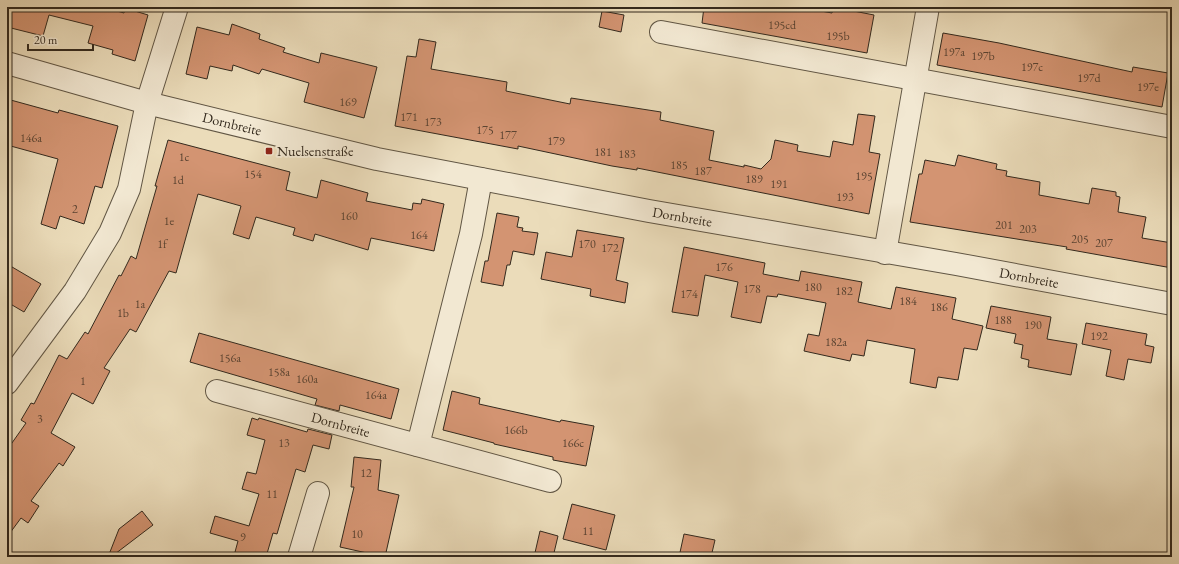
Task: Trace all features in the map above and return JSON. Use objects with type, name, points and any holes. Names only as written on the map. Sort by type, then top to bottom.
[{"type":"street","points":[[7,383],[75,291],[110,233],[129,189],[147,103],[177,7]]},
{"type":"street","points":[[885,253],[928,7]]},
{"type":"street","points":[[661,32],[1172,127]]},
{"type":"street","name":"Dornbreite","points":[[7,63],[147,103],[377,159],[649,211],[1172,304]]},
{"type":"street","points":[[418,445],[471,234],[481,179]]},
{"type":"street","name":"Dornbreite","points":[[217,391],[550,481]]},
{"type":"street","points":[[298,557],[318,493]]},
{"type":"building","points":[[7,7],[103,7],[124,13],[125,8],[148,15],[135,61],[112,54],[113,50],[88,43],[93,26],[49,15],[43,36],[7,27]]},
{"type":"building","points":[[704,7],[799,7],[832,13],[833,7],[874,15],[867,53],[702,23]]},
{"type":"building","points":[[602,11],[624,15],[621,32],[599,27]]},
{"type":"building","points":[[232,24],[260,34],[259,39],[285,48],[283,52],[319,63],[321,53],[377,67],[364,118],[304,102],[309,83],[262,69],[259,74],[233,65],[232,71],[210,66],[207,79],[186,74],[197,27],[229,35]]},
{"type":"building","points":[[943,33],[999,43],[1132,72],[1133,67],[1168,73],[1162,107],[937,65]]},
{"type":"building","points":[[419,39],[436,42],[431,69],[507,82],[506,91],[570,104],[571,98],[661,112],[660,120],[714,131],[709,160],[744,167],[744,165],[761,169],[771,159],[775,140],[798,145],[797,151],[830,157],[833,141],[853,145],[858,114],[875,116],[869,152],[880,154],[869,214],[637,168],[637,170],[612,166],[518,146],[518,149],[395,126],[407,56],[416,57]]},
{"type":"building","points":[[7,99],[58,113],[59,110],[118,126],[102,188],[95,186],[84,224],[60,216],[56,229],[41,224],[58,159],[7,145]]},
{"type":"building","points":[[168,140],[290,172],[286,190],[317,198],[321,180],[368,193],[366,201],[412,210],[413,203],[421,204],[422,199],[444,204],[434,251],[371,238],[368,250],[315,234],[313,241],[293,235],[295,228],[256,217],[249,239],[233,234],[241,206],[198,194],[176,273],[169,271],[136,332],[130,329],[104,368],[110,371],[93,404],[72,393],[51,433],[75,447],[63,466],[59,463],[31,501],[39,506],[28,523],[21,518],[7,537],[7,450],[26,423],[21,420],[31,403],[34,404],[59,355],[67,359],[85,332],[88,334],[119,275],[121,276],[131,256],[136,259],[157,186],[155,186]]},
{"type":"building","points":[[958,155],[997,164],[996,169],[1007,171],[1006,176],[1040,182],[1039,195],[1089,204],[1092,188],[1116,192],[1116,196],[1120,197],[1118,212],[1146,217],[1142,238],[1172,243],[1172,268],[1066,249],[1067,247],[910,222],[919,174],[922,174],[925,160],[955,166]]},
{"type":"building","points":[[497,213],[519,217],[517,227],[523,228],[522,231],[538,233],[534,255],[513,251],[510,265],[507,265],[503,286],[481,282],[485,261],[488,261]]},
{"type":"building","points":[[577,230],[624,238],[616,280],[628,283],[625,303],[590,296],[591,289],[541,279],[546,252],[572,257]]},
{"type":"building","points":[[684,247],[765,263],[763,274],[799,281],[801,271],[862,282],[858,302],[891,309],[896,287],[956,298],[952,319],[983,326],[977,350],[964,348],[958,380],[938,377],[936,388],[910,383],[915,349],[867,340],[864,356],[852,354],[850,361],[804,351],[808,334],[819,336],[826,303],[778,294],[777,297],[767,296],[761,323],[731,317],[738,282],[705,275],[698,316],[672,312]]},
{"type":"building","points":[[7,264],[41,284],[24,312],[7,302]]},
{"type":"building","points":[[991,306],[1051,317],[1047,339],[1077,344],[1071,375],[1028,367],[1029,360],[1021,358],[1023,345],[1014,343],[1016,334],[986,328]]},
{"type":"building","points":[[1086,323],[1147,334],[1145,345],[1154,347],[1151,363],[1128,359],[1124,380],[1106,376],[1111,350],[1082,344]]},
{"type":"building","points":[[199,333],[399,389],[391,419],[340,405],[339,411],[315,405],[317,399],[190,362]]},
{"type":"building","points":[[452,391],[480,398],[479,404],[560,422],[561,420],[594,426],[586,466],[553,460],[553,457],[494,444],[443,430]]},
{"type":"building","points":[[252,418],[258,420],[259,418],[307,432],[308,429],[332,435],[329,449],[313,445],[305,472],[296,469],[277,534],[273,533],[266,557],[251,557],[235,552],[238,541],[210,533],[215,516],[249,526],[259,494],[242,489],[247,472],[256,474],[265,440],[247,435]]},
{"type":"building","points":[[354,457],[381,460],[378,490],[399,495],[385,557],[340,547],[354,487],[351,487]]},
{"type":"building","points":[[572,504],[615,515],[606,550],[563,539]]},
{"type":"building","points":[[142,511],[153,525],[111,557],[108,557],[119,529]]},
{"type":"building","points":[[540,531],[558,536],[553,557],[534,557]]},
{"type":"building","points":[[684,534],[715,540],[711,557],[679,557]]},
{"type":"place","name":"Nuelsenstraße","points":[[269,151]]}]
